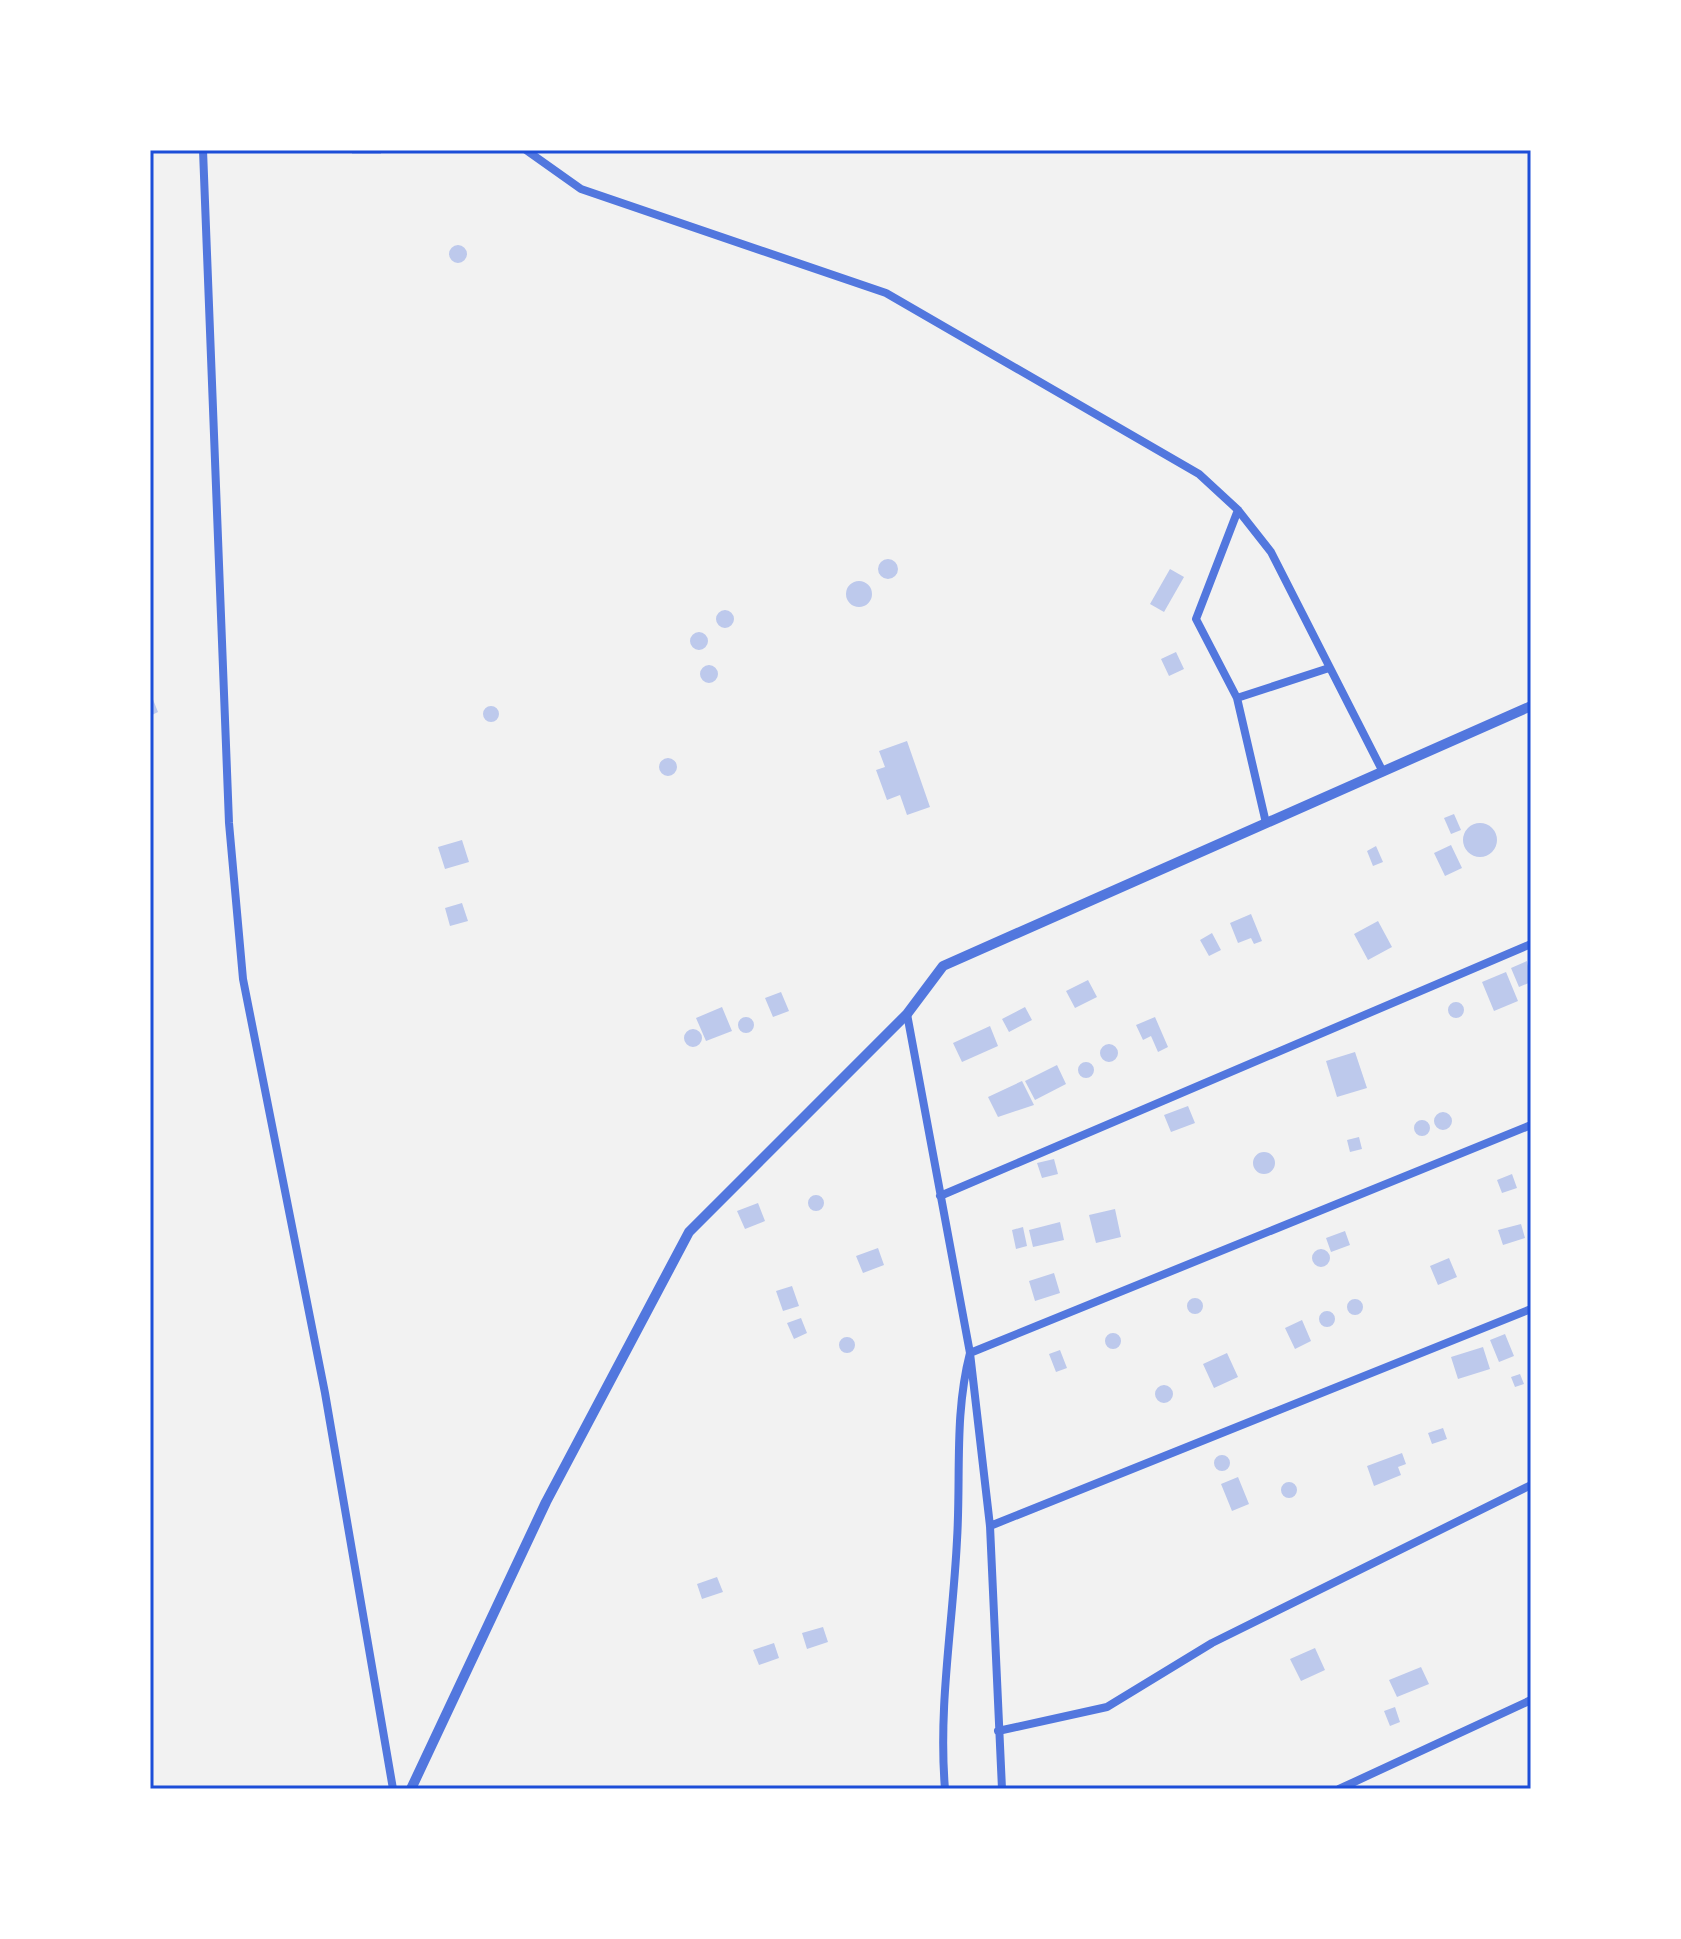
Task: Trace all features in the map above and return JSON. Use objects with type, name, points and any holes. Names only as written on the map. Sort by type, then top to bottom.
[{"type":"street","points":[[203,150],[229,823],[243,979],[325,1393],[393,1789]]},
{"type":"street","points":[[526,150],[581,189],[886,293],[1199,474],[1238,510],[1271,552],[1383,772]]},
{"type":"street","points":[[1238,510],[1196,619],[1237,698],[1266,823]]},
{"type":"street","points":[[1237,698],[1329,668]]},
{"type":"street","points":[[411,1789],[546,1502],[689,1232],[907,1014],[943,966],[1531,706]]},
{"type":"street","points":[[940,1196],[1531,944]]},
{"type":"street","points":[[907,1014],[970,1353],[990,1526],[1002,1789]]},
{"type":"street","points":[[970,1353],[1531,1125]]},
{"type":"street","points":[[990,1526],[1531,1309]]},
{"type":"street","points":[[945,1789],[941,1745],[958,1523],[958,1415],[970,1353]]},
{"type":"street","points":[[998,1731],[1107,1707],[1212,1643],[1531,1485]]},
{"type":"street","points":[[1339,1789],[1531,1700]]},
{"type":"building","points":[[352,150],[381,150],[381,154],[352,154]]},
{"type":"building","points":[[458,245],[467,254],[458,263],[449,254]]},
{"type":"building","points":[[888,559],[895,562],[898,569],[895,576],[888,579],[881,576],[878,569],[881,562]]},
{"type":"building","points":[[1170,569],[1184,577],[1164,612],[1150,604]]},
{"type":"building","points":[[859,581],[868,585],[872,594],[868,603],[859,607],[850,603],[846,594],[850,585]]},
{"type":"building","points":[[725,610],[734,619],[725,628],[716,619]]},
{"type":"building","points":[[699,632],[708,641],[699,650],[690,641]]},
{"type":"building","points":[[1176,652],[1184,669],[1169,676],[1161,659]]},
{"type":"building","points":[[709,665],[718,674],[709,683],[700,674]]},
{"type":"building","points":[[150,692],[158,712],[150,716]]},
{"type":"building","points":[[488,706],[494,706],[499,714],[497,720],[488,722],[483,717],[483,711]]},
{"type":"building","points":[[907,741],[930,807],[907,815],[900,795],[887,800],[876,770],[885,767],[879,751]]},
{"type":"building","points":[[668,758],[677,767],[668,776],[659,767]]},
{"type":"building","points":[[1454,814],[1461,830],[1451,834],[1444,818]]},
{"type":"building","points":[[1480,823],[1492,828],[1497,840],[1492,852],[1480,857],[1468,852],[1463,840],[1468,828]]},
{"type":"building","points":[[462,840],[469,862],[445,869],[438,847]]},
{"type":"building","points":[[1451,845],[1462,868],[1445,876],[1434,853]]},
{"type":"building","points":[[1376,846],[1383,862],[1373,866],[1367,851]]},
{"type":"building","points":[[462,903],[468,921],[450,926],[445,908]]},
{"type":"building","points":[[1251,914],[1262,941],[1254,944],[1251,938],[1238,943],[1230,923]]},
{"type":"building","points":[[1378,921],[1392,947],[1368,960],[1354,934]]},
{"type":"building","points":[[1212,933],[1221,950],[1209,956],[1200,940]]},
{"type":"building","points":[[1527,961],[1531,982],[1519,987],[1511,968]]},
{"type":"building","points":[[1506,972],[1518,1001],[1494,1011],[1482,982]]},
{"type":"building","points":[[1088,980],[1097,997],[1075,1008],[1066,991]]},
{"type":"building","points":[[781,992],[789,1011],[773,1017],[765,998]]},
{"type":"building","points":[[1453,1002],[1459,1002],[1464,1010],[1462,1016],[1453,1018],[1448,1013],[1448,1007]]},
{"type":"building","points":[[722,1007],[732,1031],[706,1041],[696,1018]]},
{"type":"building","points":[[1025,1007],[1032,1020],[1009,1032],[1002,1019]]},
{"type":"building","points":[[743,1017],[749,1017],[754,1025],[752,1031],[743,1033],[738,1028],[738,1022]]},
{"type":"building","points":[[1155,1017],[1168,1047],[1158,1052],[1151,1036],[1143,1040],[1136,1025]]},
{"type":"building","points":[[990,1026],[998,1046],[962,1062],[953,1043]]},
{"type":"building","points":[[693,1029],[702,1038],[693,1047],[684,1038]]},
{"type":"building","points":[[1109,1044],[1118,1053],[1109,1062],[1100,1053]]},
{"type":"building","points":[[1355,1052],[1367,1088],[1337,1097],[1326,1061]]},
{"type":"building","points":[[1083,1062],[1089,1062],[1094,1070],[1092,1076],[1083,1078],[1078,1073],[1078,1067]]},
{"type":"building","points":[[1057,1065],[1066,1084],[1035,1100],[1025,1081]]},
{"type":"building","points":[[1022,1081],[1034,1105],[998,1117],[988,1097]]},
{"type":"building","points":[[1188,1106],[1195,1123],[1171,1132],[1164,1115]]},
{"type":"building","points":[[1443,1112],[1452,1121],[1443,1130],[1434,1121]]},
{"type":"building","points":[[1419,1120],[1425,1120],[1430,1128],[1428,1134],[1419,1136],[1414,1131],[1414,1125]]},
{"type":"building","points":[[1359,1137],[1362,1149],[1350,1152],[1347,1140]]},
{"type":"building","points":[[1264,1152],[1275,1163],[1264,1174],[1253,1163]]},
{"type":"building","points":[[1054,1159],[1058,1174],[1042,1178],[1037,1163]]},
{"type":"building","points":[[1512,1174],[1517,1188],[1502,1193],[1497,1180]]},
{"type":"building","points":[[813,1195],[819,1195],[824,1203],[822,1209],[813,1211],[808,1206],[808,1200]]},
{"type":"building","points":[[758,1203],[765,1221],[745,1229],[737,1211]]},
{"type":"building","points":[[1115,1209],[1121,1237],[1096,1243],[1089,1215]]},
{"type":"building","points":[[1060,1222],[1064,1240],[1033,1247],[1029,1230]]},
{"type":"building","points":[[1521,1224],[1525,1238],[1503,1245],[1498,1230]]},
{"type":"building","points":[[1023,1227],[1027,1246],[1016,1249],[1012,1230]]},
{"type":"building","points":[[1345,1231],[1350,1245],[1331,1252],[1326,1238]]},
{"type":"building","points":[[878,1248],[884,1265],[863,1273],[856,1256]]},
{"type":"building","points":[[1321,1249],[1330,1258],[1321,1267],[1312,1258]]},
{"type":"building","points":[[1449,1258],[1457,1277],[1438,1285],[1430,1266]]},
{"type":"building","points":[[1054,1273],[1060,1293],[1035,1301],[1029,1281]]},
{"type":"building","points":[[792,1286],[799,1306],[783,1311],[776,1291]]},
{"type":"building","points":[[1192,1298],[1198,1298],[1203,1306],[1201,1312],[1192,1314],[1187,1309],[1187,1303]]},
{"type":"building","points":[[1352,1299],[1358,1299],[1363,1307],[1361,1313],[1352,1315],[1347,1310],[1347,1304]]},
{"type":"building","points":[[1324,1311],[1330,1311],[1335,1319],[1333,1325],[1324,1327],[1319,1322],[1319,1316]]},
{"type":"building","points":[[801,1318],[807,1333],[794,1339],[787,1323]]},
{"type":"building","points":[[1302,1320],[1311,1341],[1295,1349],[1285,1328]]},
{"type":"building","points":[[1110,1333],[1116,1333],[1121,1341],[1119,1347],[1110,1349],[1105,1344],[1105,1338]]},
{"type":"building","points":[[1505,1334],[1514,1356],[1499,1362],[1490,1340]]},
{"type":"building","points":[[844,1337],[850,1337],[855,1345],[853,1351],[844,1353],[839,1348],[839,1342]]},
{"type":"building","points":[[1483,1347],[1490,1369],[1458,1379],[1451,1357]]},
{"type":"building","points":[[1060,1350],[1067,1368],[1056,1372],[1049,1354]]},
{"type":"building","points":[[1227,1353],[1238,1377],[1214,1388],[1203,1364]]},
{"type":"building","points":[[1520,1374],[1524,1384],[1515,1387],[1511,1377]]},
{"type":"building","points":[[1164,1385],[1173,1394],[1164,1403],[1155,1394]]},
{"type":"building","points":[[1443,1428],[1447,1439],[1432,1444],[1428,1433]]},
{"type":"building","points":[[1402,1453],[1406,1464],[1398,1467],[1401,1475],[1374,1486],[1367,1466]]},
{"type":"building","points":[[1219,1455],[1225,1455],[1230,1463],[1228,1469],[1219,1471],[1214,1466],[1214,1460]]},
{"type":"building","points":[[1238,1477],[1249,1504],[1232,1511],[1221,1484]]},
{"type":"building","points":[[1286,1482],[1292,1482],[1297,1490],[1295,1496],[1286,1498],[1281,1493],[1281,1487]]},
{"type":"building","points":[[717,1577],[723,1592],[702,1599],[697,1584]]},
{"type":"building","points":[[823,1627],[828,1642],[807,1649],[802,1633]]},
{"type":"building","points":[[774,1643],[779,1658],[759,1665],[753,1650]]},
{"type":"building","points":[[1315,1648],[1325,1670],[1301,1681],[1290,1659]]},
{"type":"building","points":[[1421,1667],[1429,1684],[1397,1697],[1389,1680]]},
{"type":"building","points":[[1395,1707],[1400,1722],[1390,1726],[1384,1711]]}]
